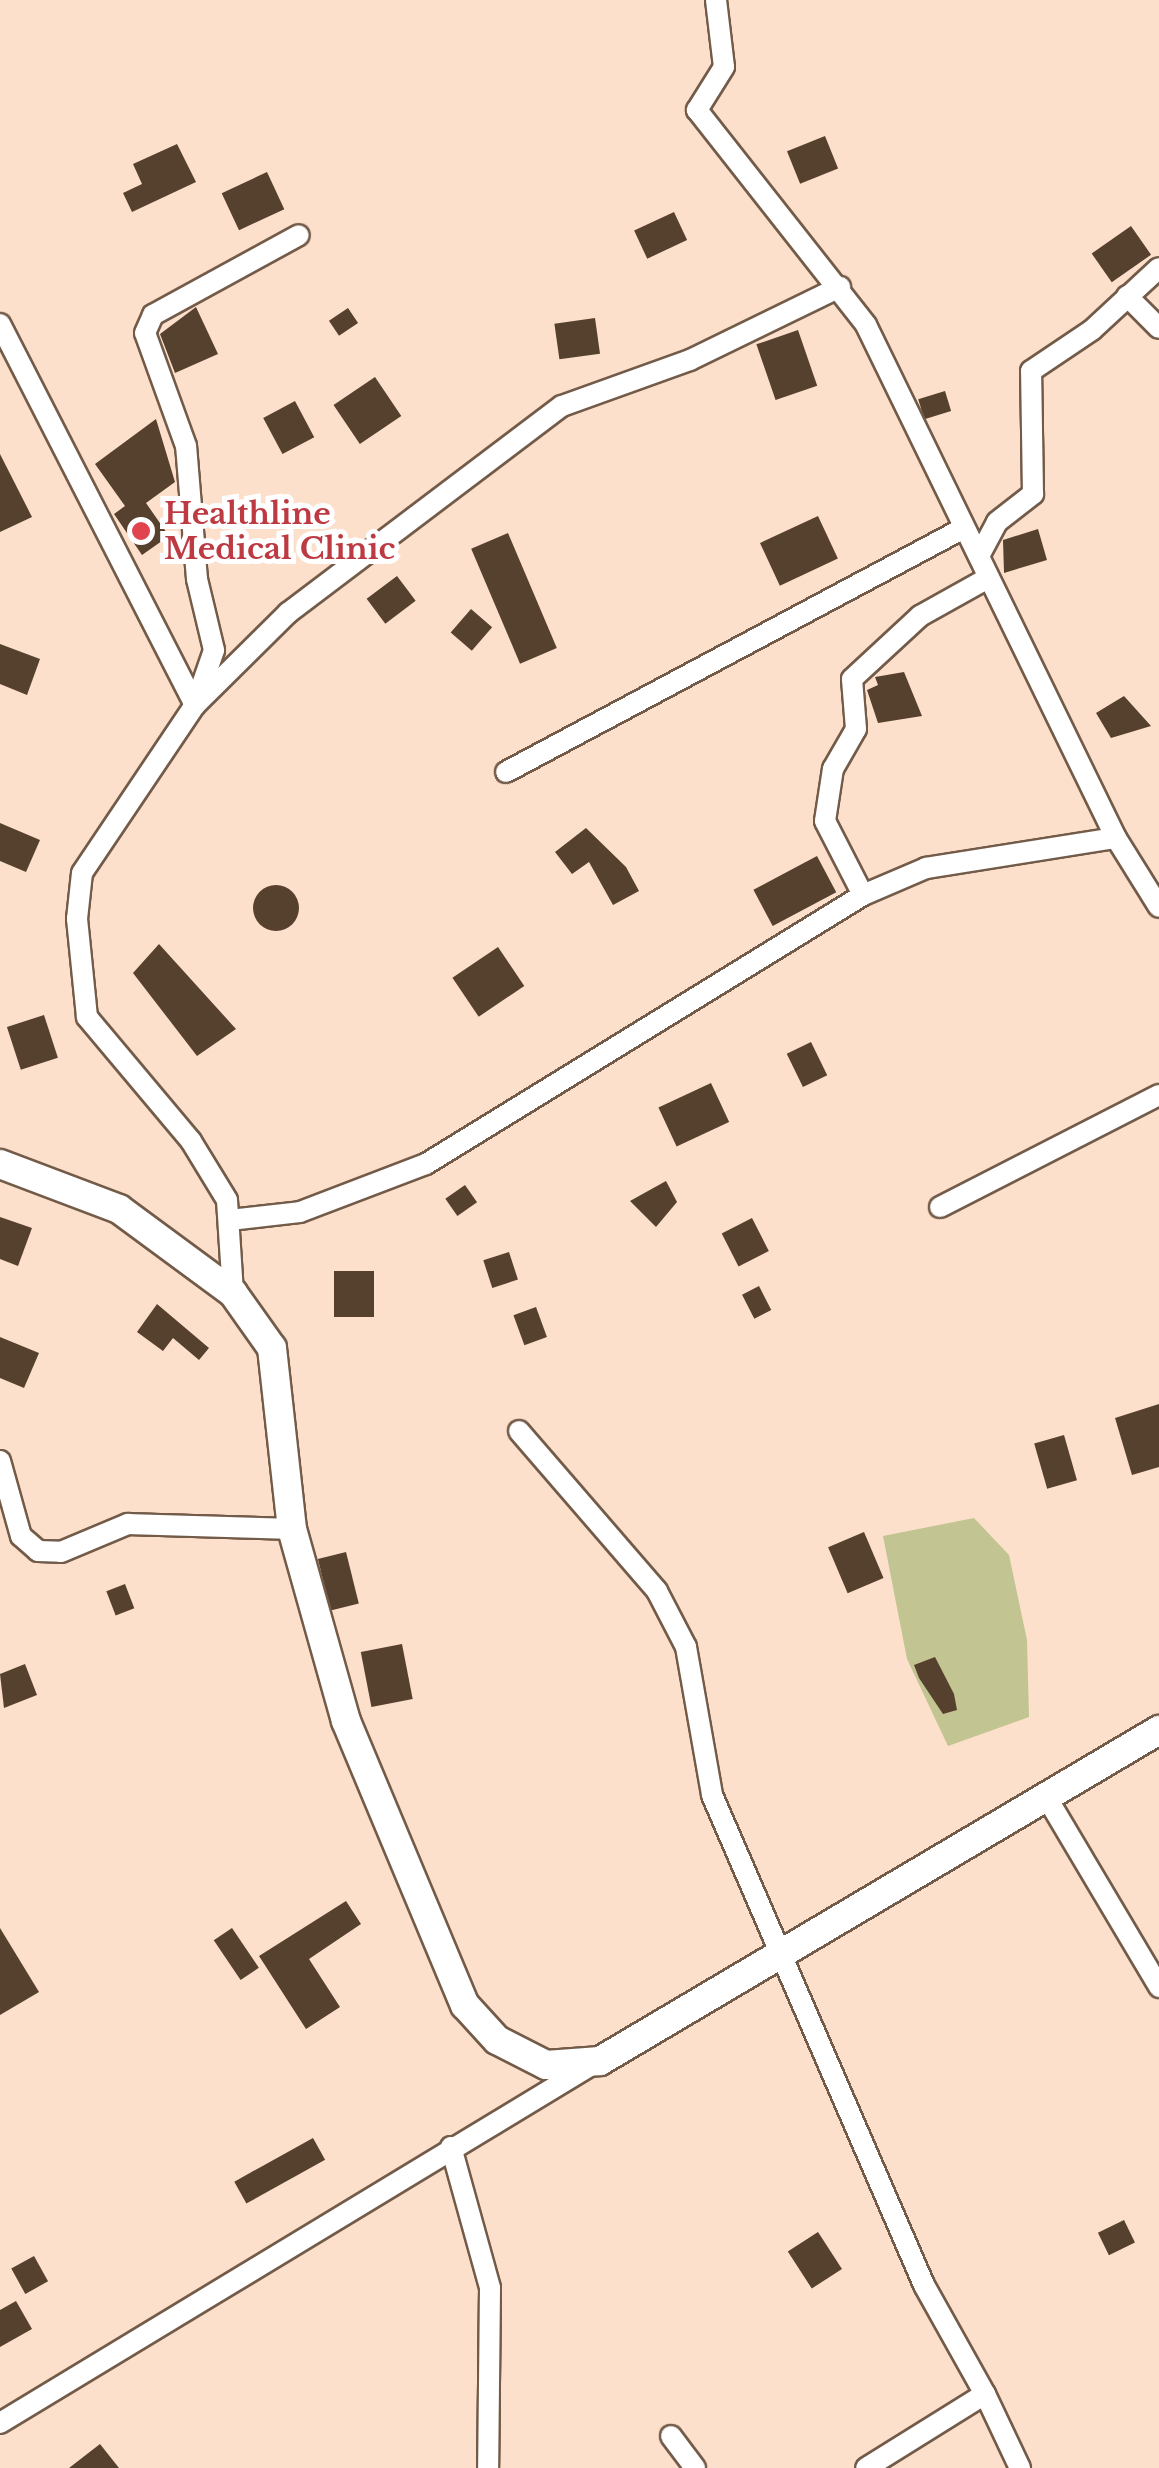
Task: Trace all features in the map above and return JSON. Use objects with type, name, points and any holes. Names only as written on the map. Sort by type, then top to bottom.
[{"type":"main road","points":[[0,1164],[119,1209],[233,1293],[272,1348],[292,1529],[346,1721],[465,2005],[497,2040],[546,2065],[600,2060],[779,1958],[1159,1730]]},
{"type":"street","points":[[716,0],[724,66],[697,110],[840,287],[979,556],[1116,838],[1159,907]]},
{"type":"street","points":[[195,705],[214,650],[212,617],[197,579],[186,446],[145,333],[153,315],[299,235]]},
{"type":"street","points":[[979,556],[997,522],[1033,494],[1031,370],[1159,268]]},
{"type":"street","points":[[233,1293],[230,1220],[191,1141],[88,1017],[78,968],[82,872],[195,705],[288,613],[562,406],[690,360],[840,287]]},
{"type":"street","points":[[1127,296],[1159,328]]},
{"type":"street","points":[[0,324],[195,705]]},
{"type":"street","points":[[506,772],[964,528]]},
{"type":"street","points":[[863,895],[826,821],[833,769],[856,729],[852,678],[920,616],[988,578]]},
{"type":"street","points":[[230,1220],[300,1212],[426,1164],[863,895],[926,868],[1116,838]]},
{"type":"street","points":[[940,1207],[1159,1095]]},
{"type":"street","points":[[519,1431],[657,1592],[686,1647],[712,1795],[779,1958],[924,2285],[986,2394],[1020,2468]]},
{"type":"street","points":[[0,1461],[22,1536],[38,1551],[61,1552],[128,1524],[292,1529]]},
{"type":"street","points":[[1047,1798],[1159,1987]]},
{"type":"street","points":[[0,2422],[600,2060]]},
{"type":"street","points":[[451,2148],[490,2288],[488,2468]]},
{"type":"street","points":[[866,2468],[986,2394]]},
{"type":"street","points":[[671,2436],[695,2468]]},
{"type":"green space","points":[[974,1518],[1009,1555],[1027,1640],[1029,1717],[948,1746],[907,1659],[883,1536]]},
{"type":"building","points":[[825,136],[838,168],[800,184],[787,151]]},
{"type":"building","points":[[177,144],[196,182],[132,212],[123,193],[142,184],[133,164]]},
{"type":"building","points":[[267,172],[284,209],[239,230],[222,193]]},
{"type":"building","points":[[674,212],[687,240],[647,259],[634,231]]},
{"type":"building","points":[[1131,226],[1151,255],[1112,282],[1092,254]]},
{"type":"building","points":[[196,307],[218,354],[175,373],[160,334]]},
{"type":"building","points":[[348,308],[358,323],[339,336],[329,321]]},
{"type":"building","points":[[595,318],[600,354],[559,359],[554,324]]},
{"type":"building","points":[[798,330],[817,386],[776,400],[756,344]]},
{"type":"building","points":[[375,377],[401,416],[360,444],[334,405]]},
{"type":"building","points":[[945,391],[951,411],[924,419],[918,399]]},
{"type":"building","points":[[295,401],[314,437],[282,454],[263,418]]},
{"type":"building","points":[[156,419],[175,482],[146,503],[169,536],[142,555],[114,514],[125,506],[95,464]]},
{"type":"building","points":[[0,454],[32,517],[0,532]]},
{"type":"building","points":[[818,516],[838,559],[780,586],[760,543]]},
{"type":"building","points":[[1038,529],[1047,560],[1004,573],[1003,540]]},
{"type":"building","points":[[508,533],[557,648],[520,664],[471,549]]},
{"type":"building","points":[[397,576],[416,601],[385,624],[367,599]]},
{"type":"building","points":[[471,609],[492,627],[472,651],[451,632]]},
{"type":"building","points":[[0,644],[40,659],[27,695],[0,684]]},
{"type":"building","points":[[904,672],[922,716],[878,723],[867,690],[878,685],[875,677]]},
{"type":"building","points":[[1124,696],[1151,726],[1111,738],[1096,713]]},
{"type":"building","points":[[0,823],[40,840],[26,872],[0,861]]},
{"type":"building","points":[[586,828],[626,867],[639,891],[613,905],[589,862],[572,874],[555,852]]},
{"type":"building","points":[[817,856],[836,892],[773,926],[753,890]]},
{"type":"building","points":[[276,885],[293,891],[299,908],[293,925],[276,931],[259,925],[253,908],[259,891]]},
{"type":"building","points":[[159,944],[236,1029],[197,1056],[133,973]]},
{"type":"building","points":[[498,947],[524,986],[479,1017],[452,978]]},
{"type":"building","points":[[44,1015],[58,1058],[21,1070],[7,1027]]},
{"type":"building","points":[[811,1042],[827,1075],[803,1087],[787,1054]]},
{"type":"building","points":[[711,1083],[729,1122],[677,1146],[658,1108]]},
{"type":"building","points":[[666,1181],[677,1202],[656,1227],[630,1201]]},
{"type":"building","points":[[465,1185],[477,1202],[457,1216],[445,1199]]},
{"type":"building","points":[[0,1217],[32,1228],[18,1266],[0,1259]]},
{"type":"building","points":[[752,1218],[769,1251],[739,1266],[722,1233]]},
{"type":"building","points":[[509,1252],[518,1280],[492,1288],[483,1260]]},
{"type":"building","points":[[334,1271],[374,1271],[374,1317],[334,1317]]},
{"type":"building","points":[[759,1286],[771,1310],[754,1319],[742,1295]]},
{"type":"building","points":[[157,1304],[209,1348],[199,1360],[173,1338],[163,1351],[137,1332]]},
{"type":"building","points":[[536,1307],[547,1337],[524,1345],[513,1315]]},
{"type":"building","points":[[0,1337],[39,1353],[24,1388],[0,1378]]},
{"type":"building","points":[[1159,1404],[1159,1467],[1132,1475],[1115,1418]]},
{"type":"building","points":[[1064,1435],[1077,1480],[1047,1489],[1034,1444]]},
{"type":"building","points":[[864,1532],[884,1578],[848,1593],[828,1547]]},
{"type":"building","points":[[346,1552],[359,1603],[331,1610],[318,1559]]},
{"type":"building","points":[[125,1584],[134,1608],[116,1615],[106,1591]]},
{"type":"building","points":[[402,1644],[413,1699],[371,1707],[361,1652]]},
{"type":"building","points":[[935,1657],[954,1694],[957,1710],[943,1714],[914,1665]]},
{"type":"building","points":[[25,1664],[37,1695],[4,1708],[0,1674]]},
{"type":"building","points":[[346,1901],[361,1924],[309,1959],[340,2007],[306,2029],[259,1956]]},
{"type":"building","points":[[0,1928],[39,1992],[0,2015]]},
{"type":"building","points":[[232,1928],[259,1968],[241,1980],[214,1940]]},
{"type":"building","points":[[313,2138],[325,2160],[246,2203],[234,2182]]},
{"type":"building","points":[[1124,2220],[1135,2242],[1109,2255],[1098,2233]]},
{"type":"building","points":[[818,2232],[842,2269],[812,2289],[788,2252]]},
{"type":"building","points":[[34,2256],[48,2281],[25,2294],[11,2269]]},
{"type":"building","points":[[16,2301],[32,2329],[0,2347],[0,2310]]},
{"type":"building","points":[[100,2444],[119,2468],[69,2468]]},
{"type":"place","name":"Healthline Medical Clinic","points":[[141,531]]}]
